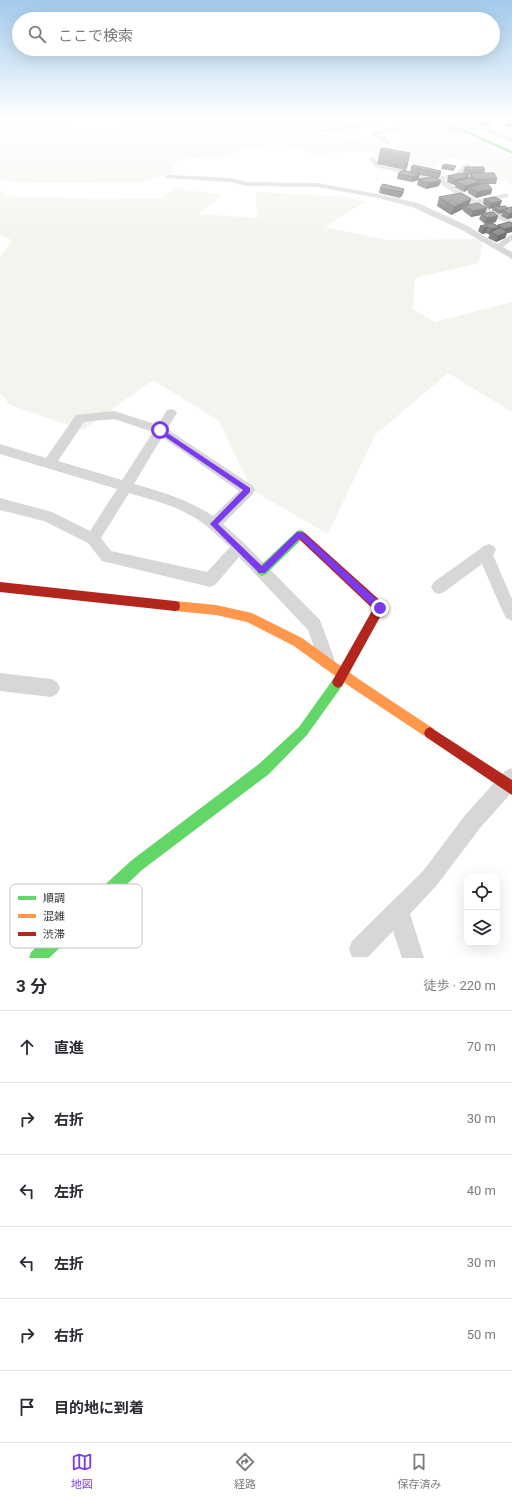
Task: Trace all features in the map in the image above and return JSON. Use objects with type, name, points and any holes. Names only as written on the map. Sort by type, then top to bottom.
[{"type":"main road","points":[[117,884],[137,865],[264,770],[303,731],[344,675],[380,608],[300,534],[262,571]]},
{"type":"main road","points":[[0,587],[216,610],[248,617],[298,642],[329,665],[510,784]]},
{"type":"main road","points":[[37,958],[48,948]]},
{"type":"street","points":[[376,165],[438,179],[512,224]]},
{"type":"street","points":[[438,179],[457,176],[468,165]]},
{"type":"street","points":[[431,170],[457,176]]},
{"type":"street","points":[[167,177],[231,180],[247,184],[317,185],[351,190],[415,205],[465,228],[512,256]]},
{"type":"street","points":[[476,203],[505,194]]},
{"type":"street","points":[[498,247],[512,236]]},
{"type":"street","points":[[93,539],[171,413]]},
{"type":"street","points":[[49,464],[80,418],[114,415],[160,430],[248,490],[214,524]]},
{"type":"street","points":[[1,452],[126,486],[174,501],[193,510],[214,524],[239,547],[314,625],[329,665]]},
{"type":"street","points":[[0,504],[47,516],[93,539],[107,556],[210,580],[239,547]]},
{"type":"street","points":[[438,587],[487,552],[506,603],[512,613]]},
{"type":"street","points":[[0,682],[51,688]]},
{"type":"street","points":[[360,949],[430,878],[473,821],[510,784]]},
{"type":"street","points":[[398,911],[413,958]]},
{"type":"shaded area","points":[[0,165],[172,165],[175,172],[142,182],[35,183],[0,180]]},
{"type":"shaded area","points":[[397,165],[436,165],[428,169]]},
{"type":"shaded area","points":[[474,165],[512,165],[512,185],[477,168]]},
{"type":"shaded area","points":[[174,188],[222,195],[199,214],[257,218],[256,192],[346,197],[365,202],[325,227],[387,240],[483,239],[479,263],[415,278],[413,309],[435,322],[512,302],[512,412],[448,373],[375,435],[328,534],[252,490],[219,421],[153,380],[83,430],[10,405],[0,393],[0,258],[12,240],[0,235],[0,191],[12,197],[162,199]]},
{"type":"building","points":[[413,165],[441,171],[439,173],[411,167]]},
{"type":"building","points":[[449,165],[456,166],[454,169],[442,166]]},
{"type":"building","points":[[465,167],[483,167],[485,170],[466,170]]},
{"type":"building","points":[[402,170],[420,174],[413,177],[398,174]]},
{"type":"building","points":[[462,173],[469,176],[455,180],[448,176]]},
{"type":"building","points":[[471,173],[494,173],[497,179],[474,179]]},
{"type":"building","points":[[435,177],[441,181],[428,183],[418,179]]},
{"type":"building","points":[[471,178],[480,182],[465,186],[456,181]]},
{"type":"building","points":[[487,183],[492,189],[477,192],[469,187]]},
{"type":"building","points":[[383,184],[404,189],[402,192],[380,188]]},
{"type":"building","points":[[461,193],[471,199],[454,207],[439,197]]},
{"type":"building","points":[[495,197],[502,201],[491,203],[484,199]]},
{"type":"building","points":[[478,203],[487,208],[473,211],[464,206]]},
{"type":"building","points":[[505,206],[508,208],[500,211],[493,207]]},
{"type":"building","points":[[511,207],[512,213],[509,214],[503,210]]},
{"type":"building","points":[[493,212],[498,216],[487,218],[481,214]]},
{"type":"building","points":[[509,222],[512,223],[512,227],[504,229],[498,225]]},
{"type":"building","points":[[492,223],[500,227],[491,229],[480,226]]},
{"type":"building","points":[[500,228],[507,232],[498,236],[491,232]]},
{"type":"traffic: fast","points":[[262,571],[300,534],[302,536]]},
{"type":"traffic: fast","points":[[117,884],[137,865],[264,769],[303,731],[338,682]]},
{"type":"traffic: fast","points":[[37,958],[48,948]]},
{"type":"traffic: slow","points":[[175,606],[216,610],[248,617],[298,642],[356,684],[430,733]]},
{"type":"traffic: jam","points":[[302,536],[380,608],[338,682]]},
{"type":"traffic: jam","points":[[0,587],[175,606]]},
{"type":"traffic: jam","points":[[430,733],[512,788]]},
{"type":"route","points":[[160,430],[248,490],[214,524],[262,571],[300,534],[380,608]]}]
